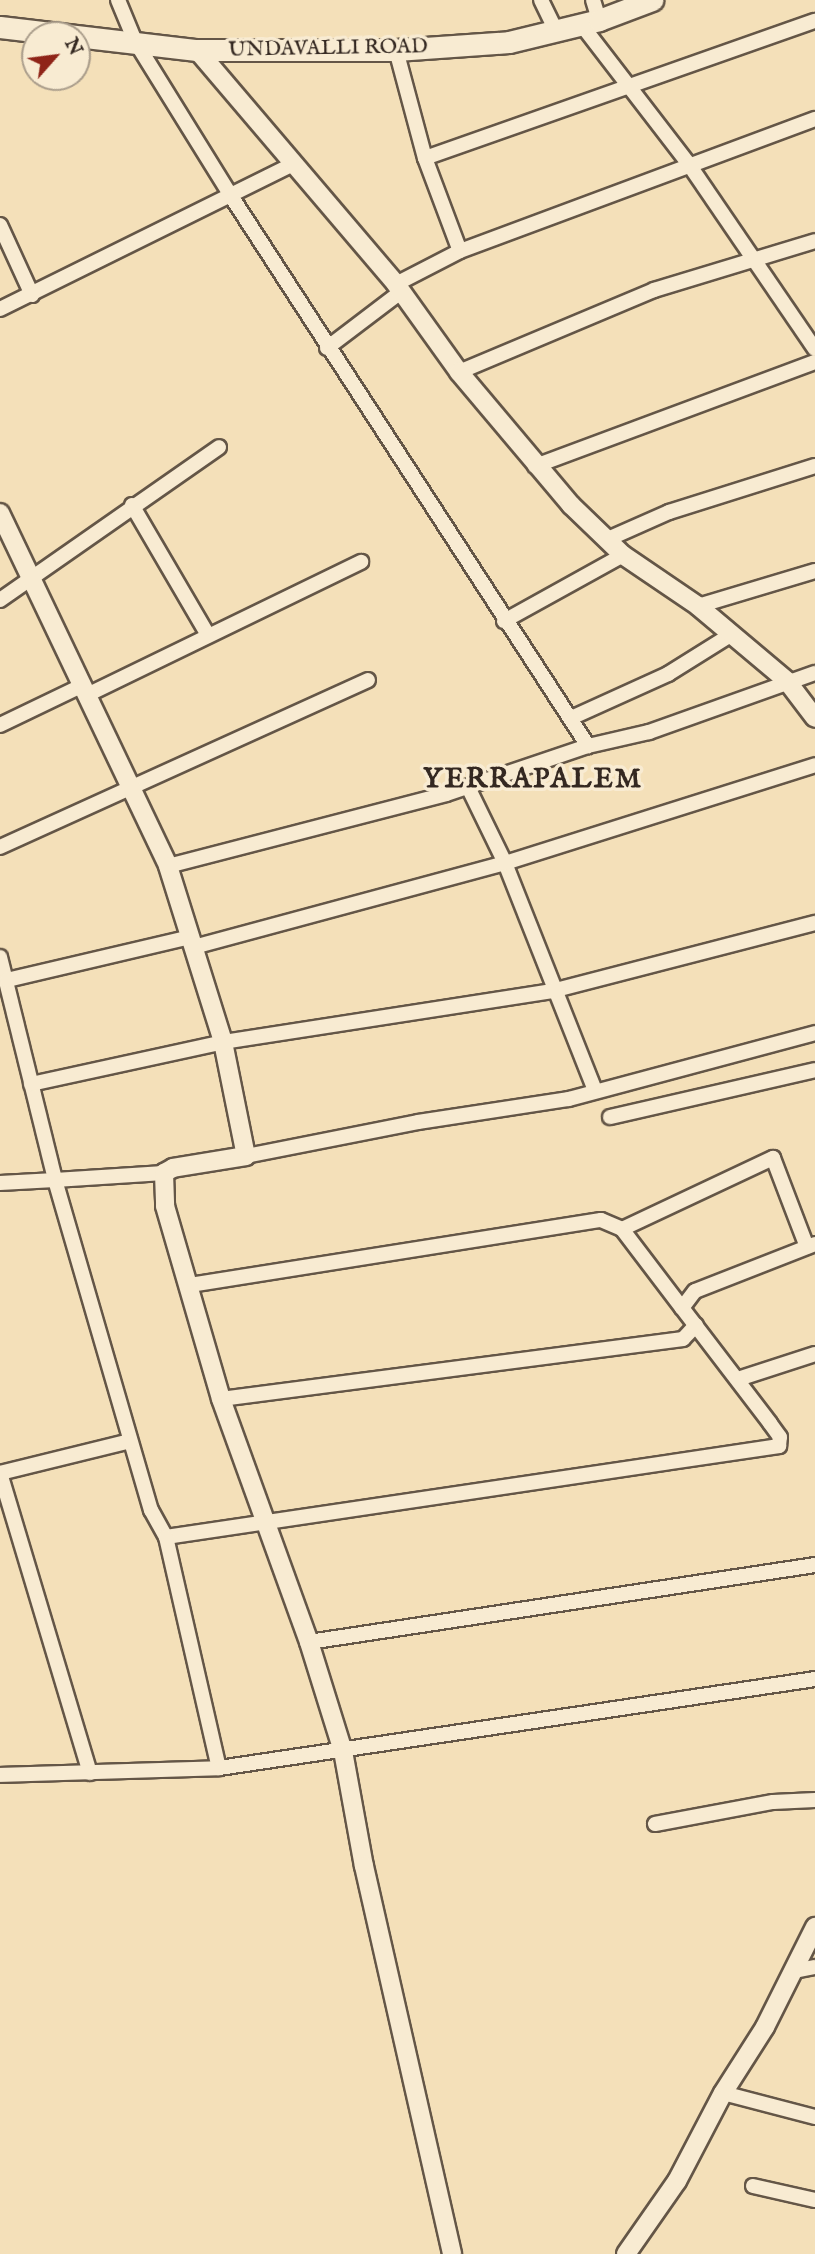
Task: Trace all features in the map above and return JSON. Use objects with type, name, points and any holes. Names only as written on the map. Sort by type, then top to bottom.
[{"type":"main road","name":"UNDAVALLI ROAD","points":[[0,27],[197,50],[396,50],[509,42],[556,31],[591,15],[652,0]]},
{"type":"street","points":[[118,0],[135,41],[231,196],[504,621],[588,746]]},
{"type":"street","points":[[541,0],[556,31]]},
{"type":"street","points":[[591,15],[626,84],[688,163],[815,349]]},
{"type":"street","points":[[425,158],[626,84],[815,21]]},
{"type":"street","points":[[197,50],[399,288],[459,372],[535,466],[622,555],[698,607],[787,681],[815,718]]},
{"type":"street","points":[[396,50],[425,158],[460,251]]},
{"type":"street","points":[[327,348],[399,288],[460,251],[688,163],[815,119]]},
{"type":"street","points":[[0,309],[292,165]]},
{"type":"street","points":[[0,225],[32,295]]},
{"type":"street","points":[[459,372],[654,290],[815,241]]},
{"type":"street","points":[[535,466],[815,362]]},
{"type":"street","points":[[0,600],[132,505],[219,447]]},
{"type":"street","points":[[608,539],[669,512],[815,466]]},
{"type":"street","points":[[132,505],[208,635]]},
{"type":"street","points":[[0,513],[168,866],[223,1042],[246,1156]]},
{"type":"street","points":[[504,621],[622,555]]},
{"type":"street","points":[[0,725],[84,691],[361,562]]},
{"type":"street","points":[[698,607],[815,570]]},
{"type":"street","points":[[571,718],[668,674],[732,634]]},
{"type":"street","points":[[168,866],[468,787],[588,746],[649,732],[815,673]]},
{"type":"street","points":[[0,847],[133,790],[368,680]]},
{"type":"street","points":[[7,980],[192,942],[505,863],[815,765]]},
{"type":"street","points":[[468,787],[505,863],[552,991],[595,1090]]},
{"type":"street","points":[[31,1084],[223,1042],[552,991],[815,923]]},
{"type":"street","points":[[0,957],[55,1180],[151,1510],[166,1537],[219,1768]]},
{"type":"street","points":[[0,1183],[164,1173],[173,1168],[418,1122],[569,1100],[595,1090],[815,1033]]},
{"type":"street","points":[[610,1117],[815,1070]]},
{"type":"street","points":[[622,1229],[773,1158],[811,1246],[695,1292],[682,1308]]},
{"type":"street","points":[[164,1173],[165,1206],[221,1399],[264,1525],[309,1642],[343,1751],[364,1866],[453,2254]]},
{"type":"street","points":[[166,1537],[264,1525],[779,1447],[780,1437],[622,1229],[601,1220],[190,1285]]},
{"type":"street","points":[[221,1399],[683,1339],[696,1325]]},
{"type":"street","points":[[738,1379],[815,1354]]},
{"type":"street","points":[[90,1773],[0,1473],[130,1441]]},
{"type":"street","points":[[309,1642],[815,1565]]},
{"type":"street","points":[[0,1775],[219,1768],[815,1679]]},
{"type":"street","points":[[655,1824],[773,1802],[815,1800]]},
{"type":"street","points":[[626,2254],[677,2181],[723,2093],[794,1971],[815,1927]]},
{"type":"street","points":[[794,1971],[815,1967]]},
{"type":"street","points":[[723,2093],[815,2117]]},
{"type":"street","points":[[753,2186],[815,2200]]},
{"type":"district","name":"YERRAPALEM","points":[[533,780]]}]
